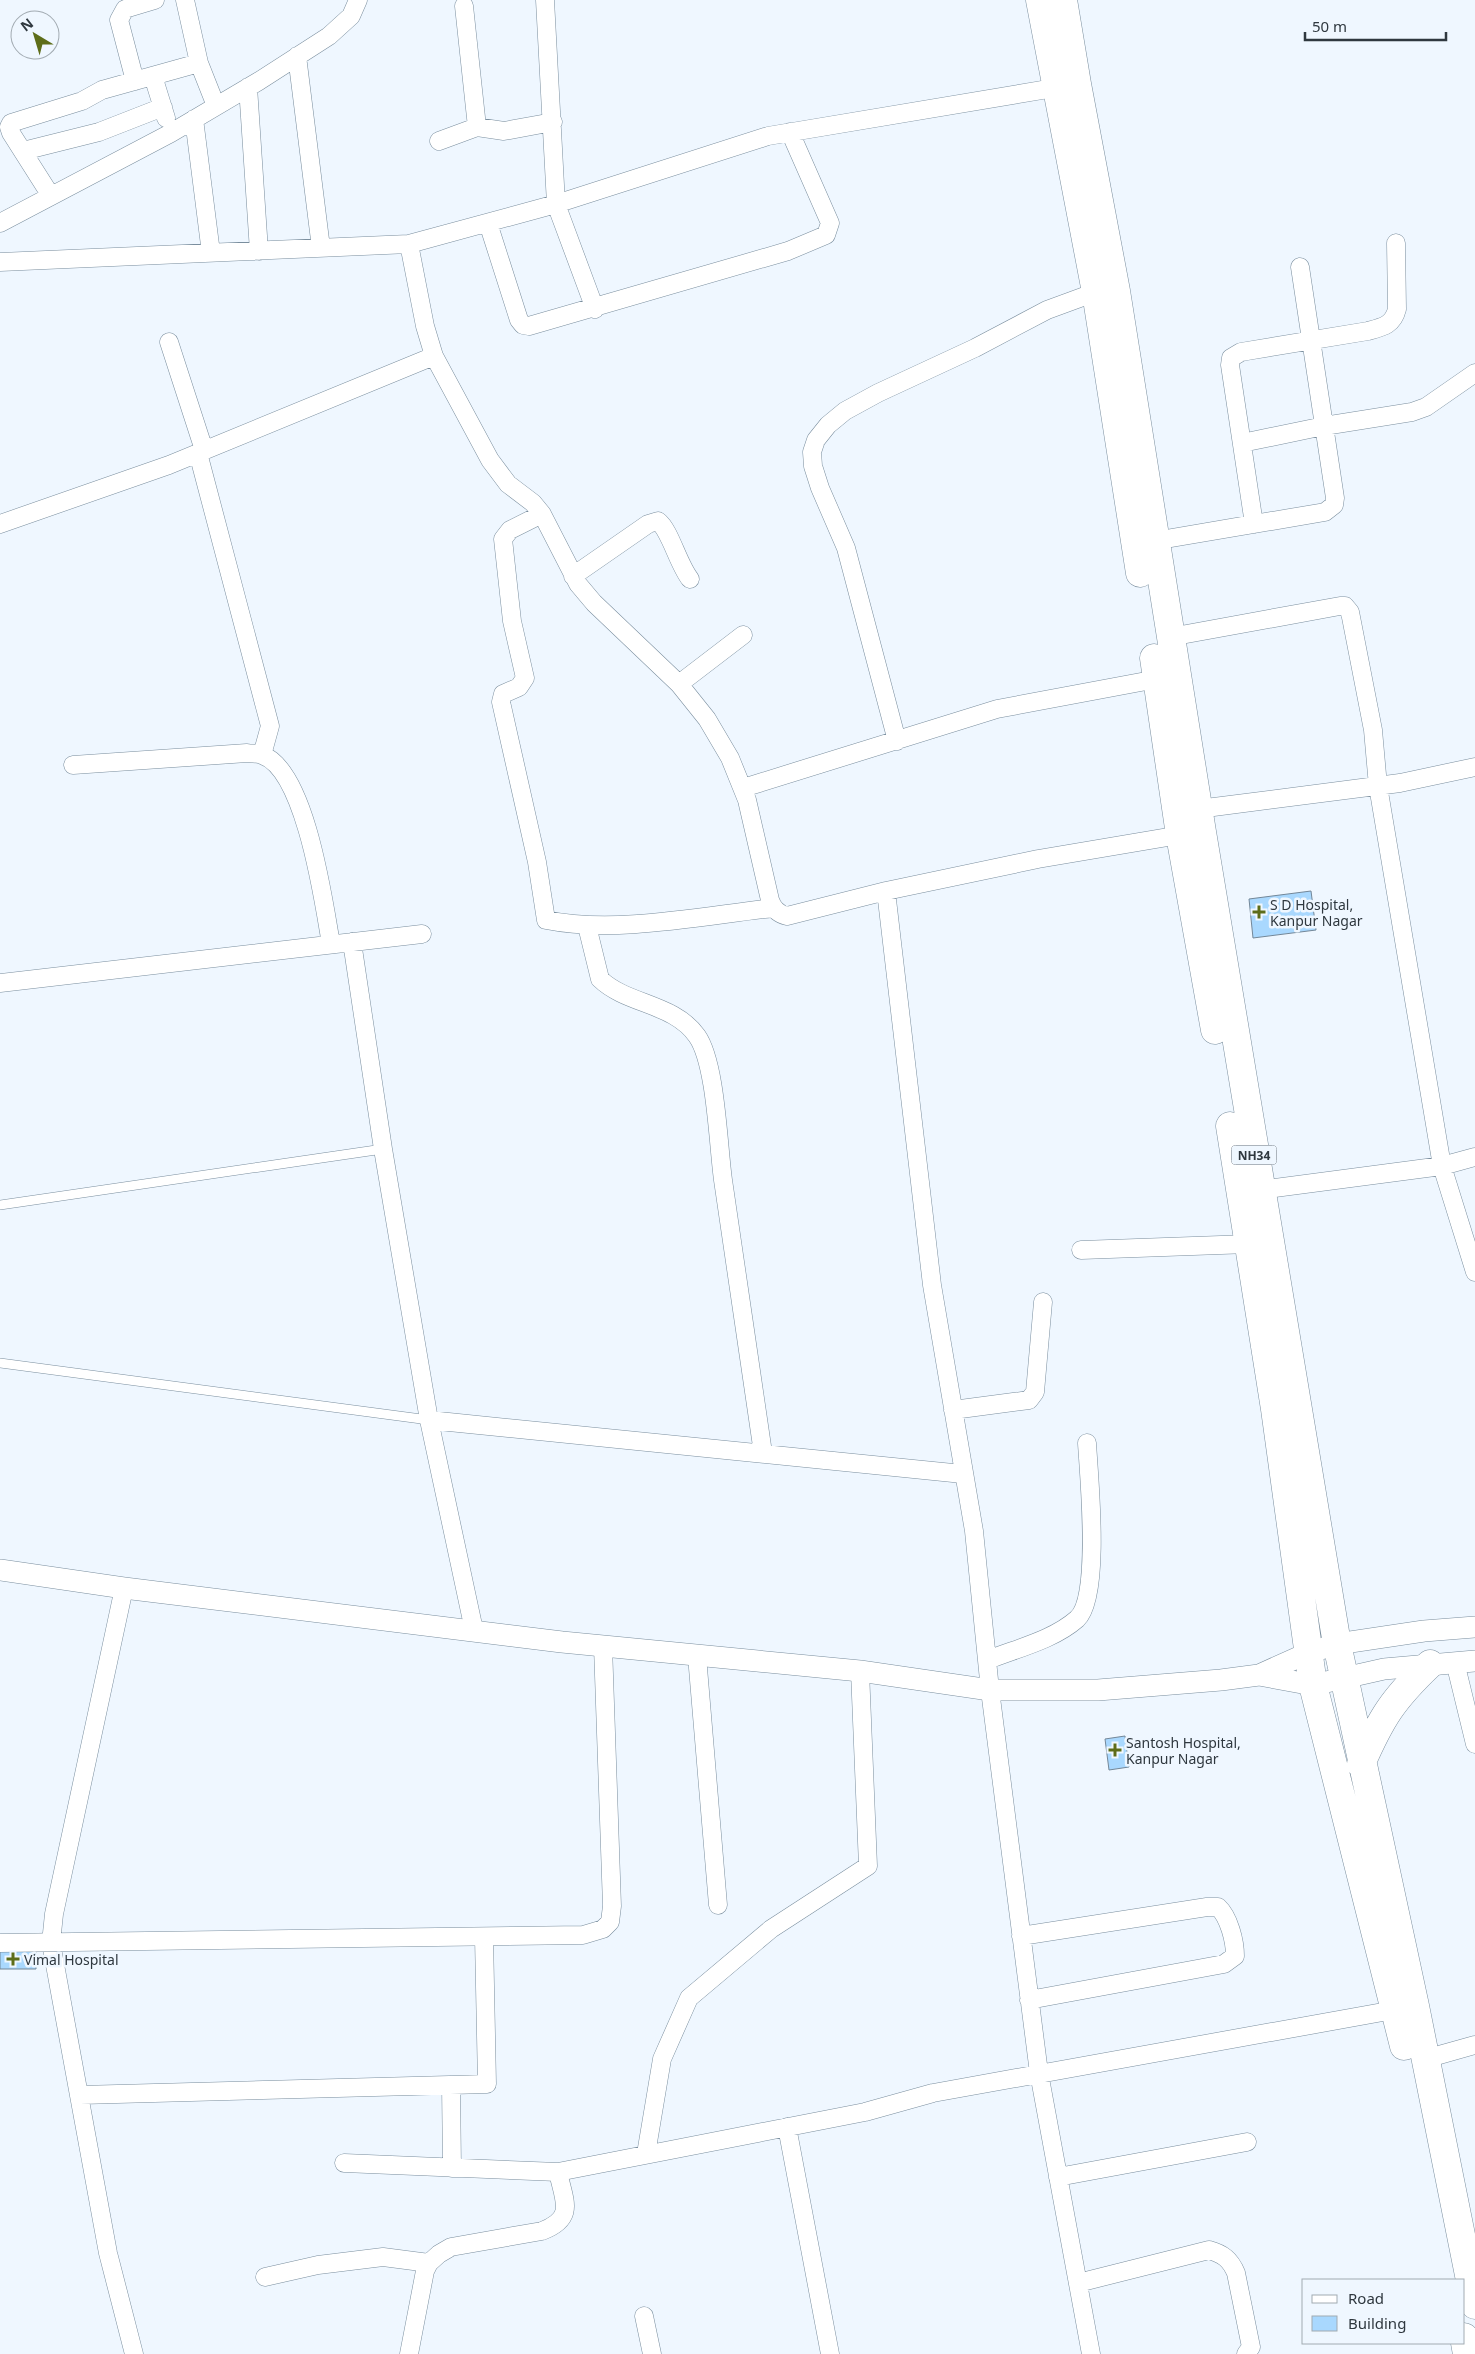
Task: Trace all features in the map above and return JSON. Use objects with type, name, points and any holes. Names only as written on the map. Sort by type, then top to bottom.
[{"type":"highway","name":"NH34","points":[[1040,0],[1066,86],[1116,291],[1154,541],[1260,1190],[1337,1644],[1406,2008],[1452,2279]]},
{"type":"highway","name":"NH34","points":[[1063,0],[1066,86],[1096,292],[1180,836],[1219,1054],[1275,1409],[1313,1685],[1406,2008],[1425,2059],[1475,2305]]},
{"type":"highway","points":[[1361,1764],[1376,1729],[1395,1698],[1453,1662]]},
{"type":"street","points":[[136,81],[119,20],[125,9],[155,0]]},
{"type":"street","points":[[185,0],[199,63],[216,106]]},
{"type":"street","points":[[0,223],[171,133],[248,87],[329,36],[351,16],[358,0]]},
{"type":"street","points":[[545,0],[556,204],[595,308]]},
{"type":"street","points":[[464,6],[477,127]]},
{"type":"street","points":[[297,56],[321,248]]},
{"type":"street","points":[[51,196],[11,133],[9,127],[11,123],[82,101],[102,90],[199,63]]},
{"type":"street","points":[[153,76],[171,133]]},
{"type":"street","points":[[0,262],[408,244],[556,204],[768,136],[1066,86]]},
{"type":"street","points":[[248,87],[259,251]]},
{"type":"street","points":[[23,151],[99,132],[163,107]]},
{"type":"street","points":[[194,119],[211,253]]},
{"type":"street","points":[[439,141],[477,127],[504,131],[552,122]]},
{"type":"street","points":[[488,223],[518,320],[523,325],[535,325],[788,251],[826,235],[830,223],[829,216],[790,132]]},
{"type":"street","points":[[1254,524],[1230,365],[1231,358],[1241,352],[1388,326],[1397,309],[1396,243]]},
{"type":"street","points":[[408,244],[425,326],[434,356],[499,474],[533,503],[542,514],[573,576],[594,603],[679,684],[707,719],[730,758],[743,788],[773,908],[780,914],[787,916],[886,891],[1038,860],[1180,836]]},
{"type":"street","points":[[1154,541],[1325,512],[1334,505],[1335,498],[1300,267]]},
{"type":"street","points":[[897,741],[846,548],[820,488],[814,466],[812,452],[816,440],[828,424],[845,411],[878,393],[975,348],[1047,310],[1096,292]]},
{"type":"street","points":[[169,342],[201,452],[270,726],[262,755]]},
{"type":"street","points":[[0,524],[201,452],[434,356]]},
{"type":"street","points":[[1242,443],[1324,426],[1412,412],[1426,407],[1475,373]]},
{"type":"street","points":[[542,514],[510,530],[503,539],[512,621],[525,678],[519,687],[503,694],[501,702],[537,862],[546,920],[587,926],[606,926],[773,908]]},
{"type":"street","points":[[573,576],[654,521],[661,523],[665,529],[690,579]]},
{"type":"street","points":[[1170,637],[1340,606],[1348,608],[1352,618],[1373,730],[1378,786],[1442,1166],[1475,1272]]},
{"type":"street","points":[[679,684],[743,635]]},
{"type":"street","points":[[743,788],[998,709],[1157,679]]},
{"type":"street","points":[[73,765],[215,755],[262,755],[279,768],[309,830],[316,858],[331,944]]},
{"type":"street","points":[[1198,808],[1378,786],[1475,767]]},
{"type":"street","points":[[886,891],[932,1285],[974,1532],[990,1690],[1039,2073],[1091,2354]]},
{"type":"street","points":[[587,926],[600,980],[616,991],[682,1020],[698,1036],[706,1053],[711,1072],[723,1180],[763,1453]]},
{"type":"street","points":[[0,983],[422,934]]},
{"type":"street","points":[[352,942],[383,1149],[429,1420],[474,1630]]},
{"type":"street","points":[[1260,1190],[1442,1166],[1475,1157]]},
{"type":"street","points":[[1081,1250],[1249,1244]]},
{"type":"street","points":[[953,1410],[1029,1400],[1035,1392],[1043,1302]]},
{"type":"street","points":[[429,1420],[963,1474]]},
{"type":"street","points":[[988,1660],[1056,1634],[1079,1617],[1087,1597],[1092,1574],[1087,1443]]},
{"type":"street","points":[[0,1570],[124,1588],[603,1646],[860,1671],[990,1690],[1098,1690],[1259,1675],[1313,1685],[1344,1677],[1453,1662],[1475,1744]]},
{"type":"street","points":[[124,1588],[54,1914],[51,1943],[108,2254],[134,2354]]},
{"type":"street","points":[[1259,1675],[1308,1653],[1337,1644],[1424,1630],[1475,1627]]},
{"type":"street","points":[[0,1944],[583,1935],[603,1929],[610,1922],[612,1896],[603,1646]]},
{"type":"street","points":[[697,1656],[718,1904]]},
{"type":"street","points":[[646,2154],[662,2059],[689,1998],[770,1928],[868,1866],[860,1671]]},
{"type":"street","points":[[1021,1936],[1207,1907],[1218,1907],[1224,1912],[1235,1947],[1235,1956],[1224,1964],[1029,2000]]},
{"type":"street","points":[[80,2095],[487,2084],[484,1936]]},
{"type":"street","points":[[344,2163],[558,2172],[865,2112],[933,2093],[1406,2008]]},
{"type":"street","points":[[1425,2059],[1475,2045]]},
{"type":"street","points":[[451,2085],[452,2168]]},
{"type":"street","points":[[787,2128],[830,2354]]},
{"type":"street","points":[[1058,2177],[1247,2142]]},
{"type":"street","points":[[409,2354],[425,2271],[429,2263],[451,2247],[542,2231],[555,2226],[563,2218],[565,2210],[558,2172]]},
{"type":"street","points":[[1078,2283],[1209,2250],[1221,2254],[1232,2262],[1236,2273],[1251,2347],[1246,2354]]},
{"type":"street","points":[[265,2277],[318,2265],[383,2257],[429,2263]]},
{"type":"street","points":[[644,2316],[652,2354]]},
{"type":"lane","points":[[0,1205],[383,1149]]},
{"type":"lane","points":[[0,1363],[429,1420]]},
{"type":"building","points":[[1311,891],[1316,930],[1253,938],[1249,899]]},
{"type":"building","points":[[1125,1736],[1129,1767],[1109,1770],[1105,1739]]},
{"type":"building","points":[[0,1948],[36,1948],[36,1969],[0,1969]]},
{"type":"place","name":"S D Hospital, Kanpur Nagar","points":[[1259,912]]},
{"type":"place","name":"Santosh Hospital, Kanpur Nagar","points":[[1115,1750]]},
{"type":"place","name":"Vimal Hospital","points":[[13,1959]]}]
